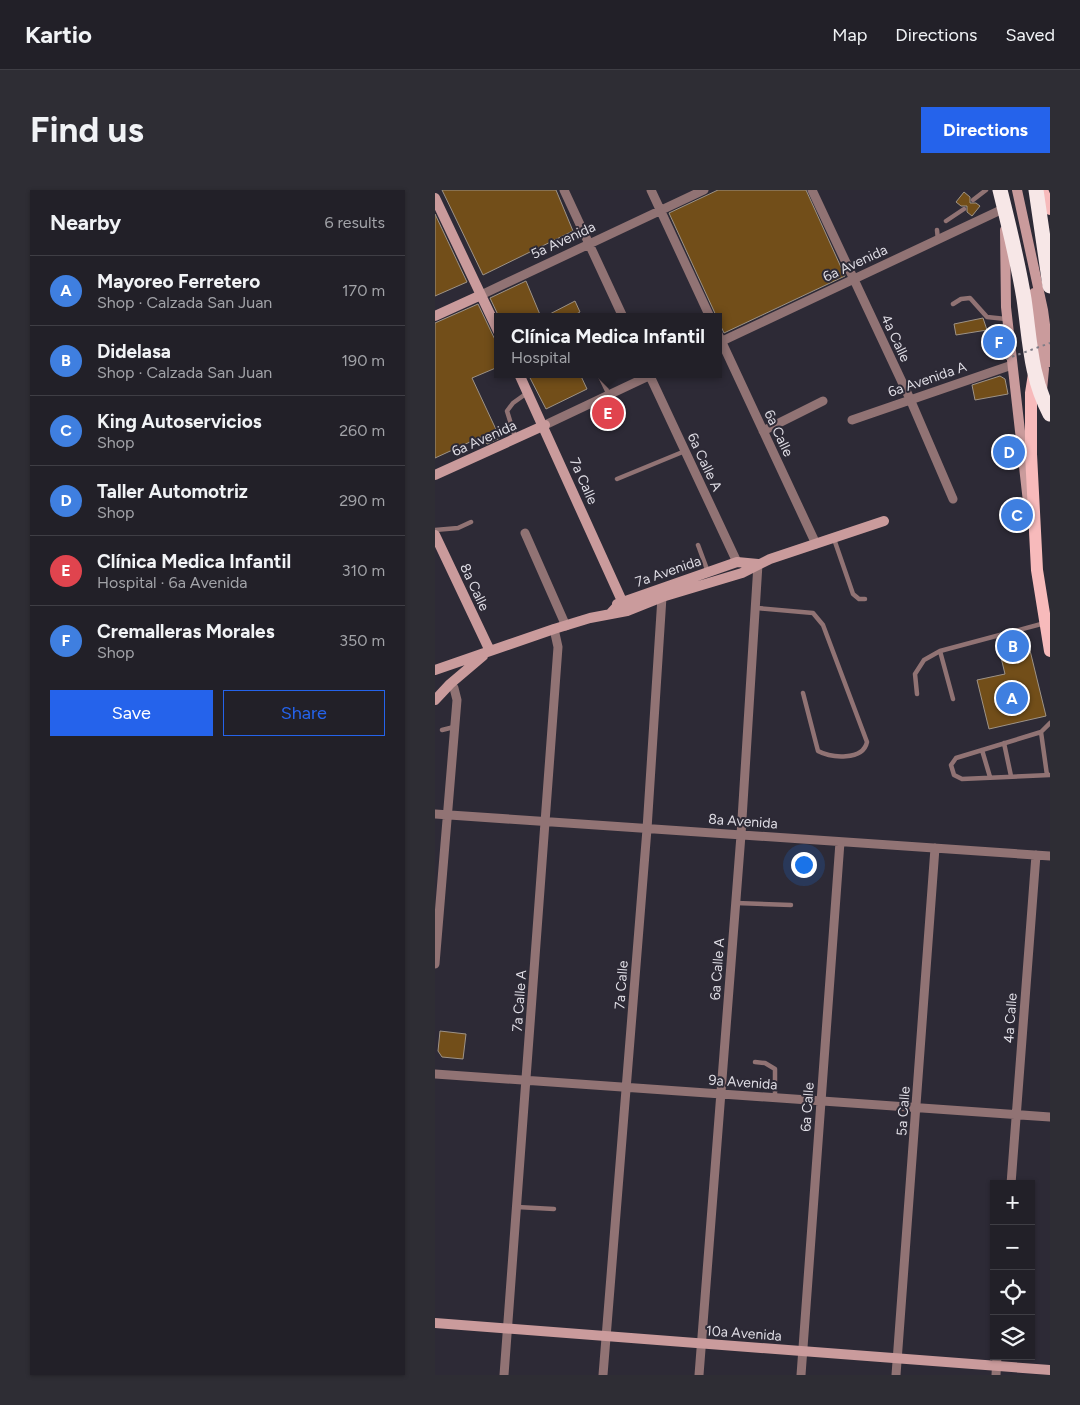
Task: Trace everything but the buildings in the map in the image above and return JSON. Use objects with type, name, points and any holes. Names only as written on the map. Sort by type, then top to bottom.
[{"type":"highway","points":[[1000,190],[1019,272],[1029,355],[1034,374],[1050,414]]},
{"type":"highway","points":[[1036,190],[1050,286]]},
{"type":"main road","points":[[1017,190],[1043,310],[1050,362]]},
{"type":"main road","points":[[1042,190],[1050,209]]},
{"type":"main road","points":[[435,198],[494,322]]},
{"type":"main road","points":[[1005,208],[1009,362],[1050,651]]},
{"type":"main road","points":[[1032,264],[1035,312],[1044,369],[1041,393]]},
{"type":"main road","name":"5a Avenida","points":[[435,316],[481,295]]},
{"type":"main road","points":[[1034,374],[1031,393],[1031,454],[1037,570]]},
{"type":"main road","name":"7a Calle","points":[[521,378],[545,425],[622,600]]},
{"type":"main road","name":"6a Avenida","points":[[435,475],[545,425]]},
{"type":"main road","name":"7a Avenida","points":[[435,672],[554,629],[590,618],[627,611],[662,597],[742,573],[758,564],[884,521]]},
{"type":"main road","name":"8a Calle","points":[[435,536],[490,651]]},
{"type":"main road","name":"7a Avenida","points":[[590,618],[622,600],[737,562],[758,564]]},
{"type":"main road","points":[[610,614],[622,600]]},
{"type":"main road","points":[[435,700],[450,684],[490,651]]},
{"type":"main road","points":[[435,672],[450,684]]},
{"type":"main road","name":"10a Avenida","points":[[435,1323],[1050,1370]]},
{"type":"street","points":[[564,190],[621,313]]},
{"type":"street","points":[[651,190],[708,313]]},
{"type":"street","name":"5a Avenida","points":[[481,295],[704,190]]},
{"type":"street","name":"4a Calle","points":[[811,190],[910,399],[953,498]]},
{"type":"street","name":"6a Avenida","points":[[722,339],[853,279],[938,235],[964,227],[1005,208]]},
{"type":"street","name":"6a Calle","points":[[722,346],[816,544]]},
{"type":"street","name":"6a Avenida A","points":[[852,420],[1009,362]]},
{"type":"street","name":"6a Avenida","points":[[545,425],[645,378]]},
{"type":"street","name":"6a Calle A","points":[[652,378],[737,562]]},
{"type":"street","points":[[763,431],[823,401]]},
{"type":"street","points":[[525,533],[566,626]]},
{"type":"street","name":"6a Calle A","points":[[699,1375],[741,835],[757,608],[758,564]]},
{"type":"street","name":"7a Calle","points":[[603,1375],[647,829],[662,597]]},
{"type":"street","name":"7a Calle A","points":[[503,1375],[527,1080],[558,647],[554,629]]},
{"type":"street","points":[[435,964],[445,815],[456,693],[450,684]]},
{"type":"street","name":"8a Avenida","points":[[435,814],[1050,856]]},
{"type":"street","name":"6a Calle","points":[[801,1375],[840,842]]},
{"type":"street","name":"5a Calle","points":[[896,1375],[935,848]]},
{"type":"street","name":"4a Calle","points":[[1011,1180],[1035,855]]},
{"type":"street","name":"9a Avenida","points":[[435,1074],[1050,1117]]},
{"type":"lane","points":[[973,200],[986,190]]},
{"type":"lane","points":[[946,221],[960,214],[964,209]]},
{"type":"lane","points":[[960,214],[964,227]]},
{"type":"lane","points":[[953,304],[961,299],[970,298],[987,317],[1007,319]]},
{"type":"lane","points":[[601,378],[609,395]]},
{"type":"lane","points":[[516,438],[507,411],[513,402],[528,393]]},
{"type":"lane","points":[[617,479],[685,451]]},
{"type":"lane","points":[[435,530],[458,528],[471,522]]},
{"type":"lane","points":[[833,538],[853,594],[859,599],[865,599]]},
{"type":"lane","points":[[698,546],[708,572]]},
{"type":"lane","points":[[757,608],[813,613],[818,617],[823,625],[867,742],[866,748],[859,754],[850,756],[826,755],[818,751],[803,693]]},
{"type":"lane","points":[[917,694],[915,674],[917,668],[924,660],[940,651],[1047,623]]},
{"type":"lane","points":[[940,651],[953,699]]},
{"type":"lane","points":[[1041,732],[1049,775],[957,778],[954,775],[951,765],[957,758],[1041,732],[1050,723]]},
{"type":"lane","points":[[441,730],[454,727]]},
{"type":"lane","points":[[1004,743],[1011,776]]},
{"type":"lane","points":[[982,750],[990,777]]},
{"type":"lane","points":[[736,903],[791,905]]},
{"type":"lane","points":[[755,1062],[765,1063],[775,1069],[775,1098]]},
{"type":"lane","points":[[517,1207],[554,1209]]},
{"type":"path","points":[[1009,362],[1050,344]]},
{"type":"place","name":"Cremalleras Morales","points":[[999,342]]},
{"type":"place","name":"Clínica Medica Infantil","points":[[608,413]]},
{"type":"place","name":"Taller Automotriz","points":[[1009,452]]},
{"type":"place","name":"King Autoservicios","points":[[1017,515]]},
{"type":"place","name":"Didelasa","points":[[1013,646]]},
{"type":"place","name":"Mayoreo Ferretero","points":[[1012,698]]}]
